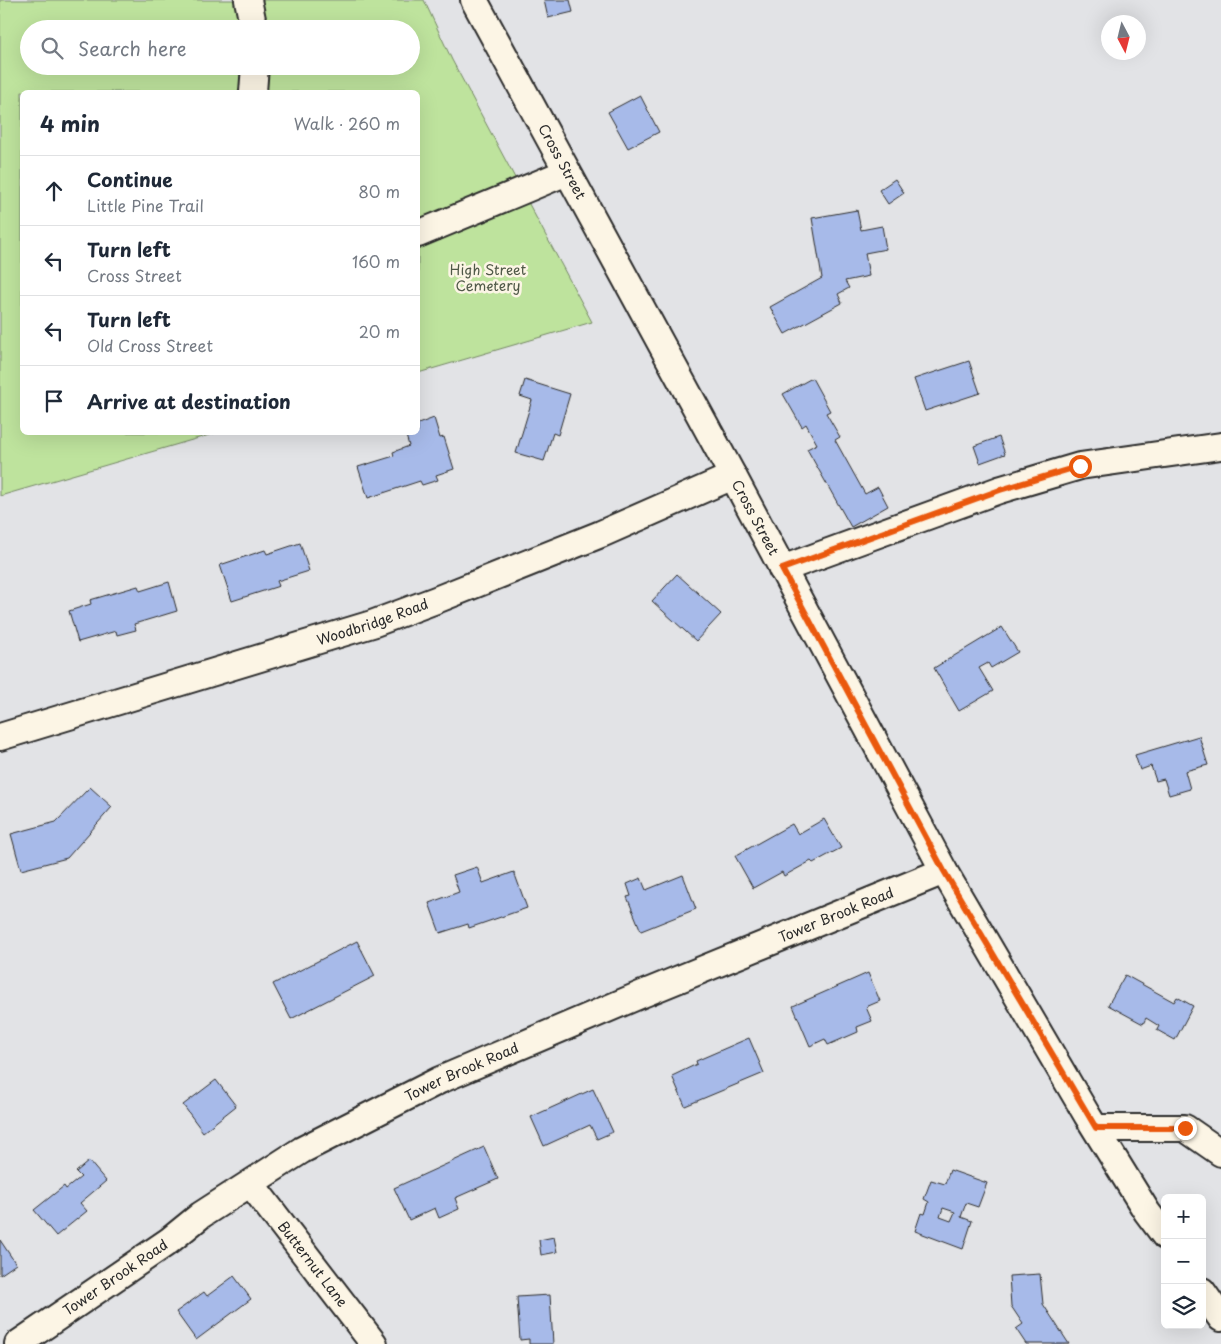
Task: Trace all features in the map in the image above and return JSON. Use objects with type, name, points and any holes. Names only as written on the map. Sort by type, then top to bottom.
[{"type":"street","points":[[248,0],[252,20]]},
{"type":"street","name":"Cross Street","points":[[474,0],[733,476],[944,871],[1096,1128],[1147,1212],[1161,1231]]},
{"type":"street","points":[[254,90],[255,75]]},
{"type":"street","points":[[420,233],[567,172]]},
{"type":"street","points":[[782,569],[991,494],[1080,466],[1221,446]]},
{"type":"street","name":"Woodbridge Road","points":[[0,737],[372,624],[601,534],[733,476]]},
{"type":"street","name":"Tower Brook Road","points":[[18,1344],[169,1241],[201,1216],[302,1150],[440,1080],[640,995],[944,871]]},
{"type":"street","points":[[1096,1128],[1185,1128],[1221,1153]]},
{"type":"street","name":"Butternut Lane","points":[[251,1184],[374,1344]]},
{"type":"street","points":[[1206,1297],[1221,1318]]},
{"type":"green space","name":"High Street Cemetery","points":[[0,0],[424,0],[452,60],[592,322],[420,372],[420,90],[20,90],[20,435],[209,435],[0,496]]},
{"type":"building","points":[[544,0],[570,0],[573,12],[548,18]]},
{"type":"building","points":[[640,95],[659,132],[628,148],[608,112]]},
{"type":"building","points":[[895,179],[904,193],[888,204],[879,190]]},
{"type":"building","points":[[857,210],[861,230],[882,226],[886,249],[865,253],[869,276],[845,281],[849,288],[838,294],[842,303],[785,334],[770,307],[822,278],[812,218]]},
{"type":"building","points":[[969,361],[980,393],[925,411],[914,379]]},
{"type":"building","points":[[812,378],[830,411],[826,413],[840,437],[835,440],[865,494],[878,487],[888,506],[851,527],[807,449],[817,444],[806,424],[802,427],[783,394]]},
{"type":"building","points":[[525,380],[570,394],[558,435],[553,433],[544,461],[516,453],[532,400],[520,396]]},
{"type":"building","points":[[434,418],[440,438],[444,437],[454,469],[436,475],[438,480],[422,485],[420,481],[368,498],[358,467],[394,456],[393,452],[409,446],[406,435],[420,435],[420,423]]},
{"type":"building","points":[[999,437],[1005,454],[980,463],[974,446]]},
{"type":"building","points":[[300,543],[309,571],[277,581],[279,586],[232,601],[220,565],[265,550],[267,554]]},
{"type":"building","points":[[677,574],[721,614],[696,641],[652,601]]},
{"type":"building","points":[[169,582],[177,611],[134,624],[136,630],[117,635],[116,631],[78,642],[69,611],[91,604],[90,600],[138,586],[140,591]]},
{"type":"building","points":[[1002,627],[1018,652],[991,668],[988,663],[979,668],[993,691],[959,711],[934,668]]},
{"type":"building","points":[[1199,736],[1208,765],[1185,771],[1190,789],[1169,795],[1164,779],[1156,781],[1151,766],[1140,770],[1135,755]]},
{"type":"building","points":[[90,787],[112,807],[67,858],[21,870],[11,834],[56,822]]},
{"type":"building","points":[[824,819],[841,848],[813,863],[811,861],[784,876],[782,872],[753,888],[735,856],[792,824],[798,834]]},
{"type":"building","points":[[477,867],[483,883],[514,872],[527,908],[469,928],[468,924],[440,933],[429,903],[459,892],[453,875]]},
{"type":"building","points":[[683,875],[696,909],[641,931],[627,897],[631,896],[627,884],[641,878],[646,890]]},
{"type":"building","points":[[357,941],[375,976],[291,1019],[273,984]]},
{"type":"building","points":[[868,973],[880,1001],[866,1007],[872,1021],[857,1027],[858,1032],[828,1045],[825,1039],[810,1046],[793,1006]]},
{"type":"building","points":[[1125,975],[1174,1002],[1177,997],[1193,1006],[1175,1040],[1157,1030],[1159,1026],[1146,1018],[1143,1024],[1108,1005]]},
{"type":"building","points":[[749,1038],[764,1073],[685,1106],[672,1076],[697,1064],[696,1061]]},
{"type":"building","points":[[216,1080],[236,1106],[203,1132],[183,1105]]},
{"type":"building","points":[[593,1089],[613,1132],[597,1139],[590,1125],[544,1146],[531,1117]]},
{"type":"building","points":[[484,1147],[498,1179],[455,1198],[459,1209],[439,1218],[435,1208],[409,1220],[394,1188]]},
{"type":"building","points":[[89,1161],[106,1181],[80,1203],[87,1211],[56,1236],[34,1210],[64,1186],[66,1189],[81,1177],[76,1172]]},
{"type":"building","points":[[950,1170],[987,1183],[978,1207],[966,1203],[961,1217],[972,1221],[963,1249],[915,1231],[921,1213],[925,1214],[929,1202],[924,1199],[931,1180],[945,1184]],"holes":[[[943,1208],[955,1212],[951,1221],[940,1217]]]},
{"type":"building","points":[[554,1237],[557,1252],[541,1255],[539,1240]]},
{"type":"building","points":[[0,1240],[16,1264],[0,1275]]},
{"type":"building","points":[[1040,1274],[1043,1304],[1069,1344],[1026,1344],[1016,1329],[1023,1324],[1011,1306],[1009,1276]]},
{"type":"building","points":[[234,1276],[251,1299],[196,1340],[176,1312],[204,1292],[207,1296]]},
{"type":"building","points":[[550,1295],[553,1344],[529,1344],[529,1339],[520,1340],[517,1297]]},
{"type":"route","points":[[1080,466],[1000,490],[782,569],[944,871],[1096,1128],[1185,1128]]}]
